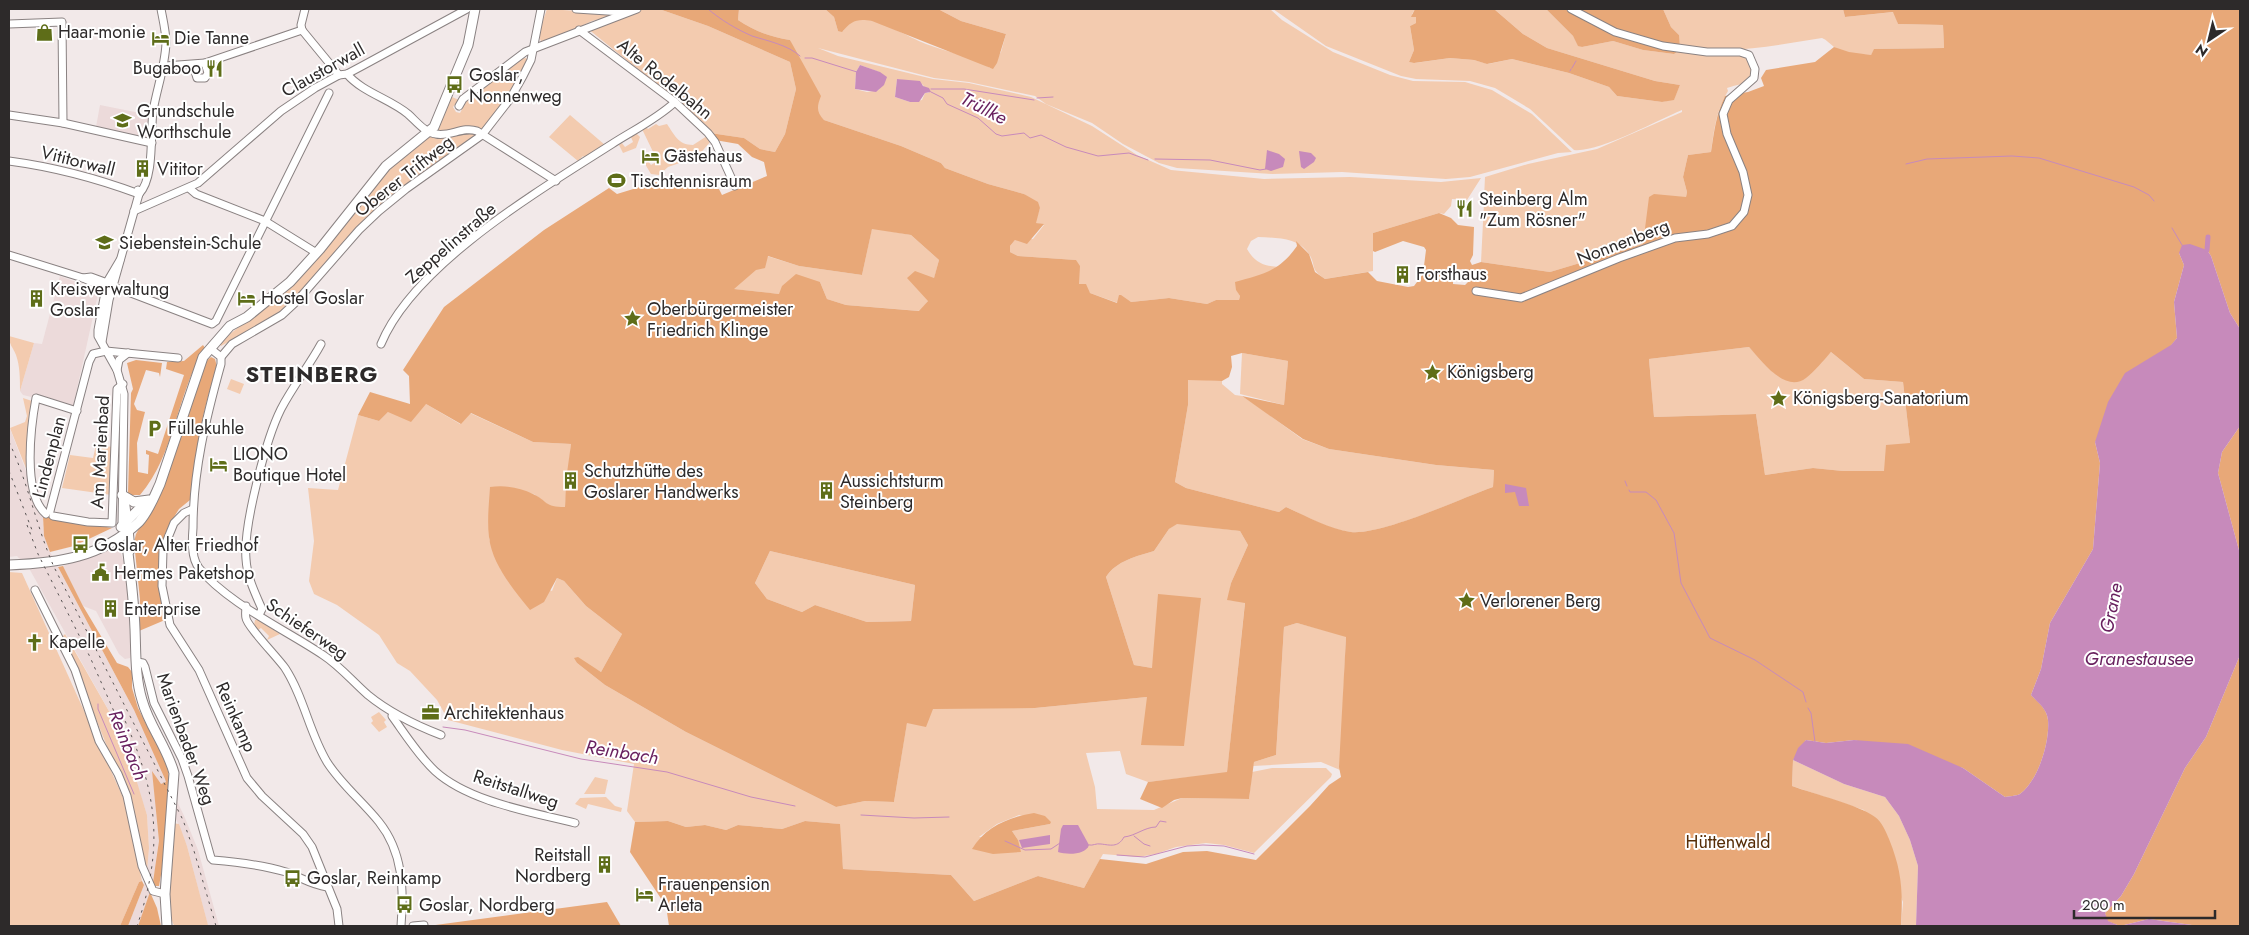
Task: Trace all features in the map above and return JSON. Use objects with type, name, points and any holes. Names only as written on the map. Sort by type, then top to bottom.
[{"type":"main road","points":[[9,560],[70,553],[97,542],[143,516],[152,503],[197,370],[211,349],[225,333],[280,291],[386,166],[434,127],[468,45],[475,9]]},
{"type":"main road","points":[[9,565],[63,561],[87,554],[125,527],[156,492]]},
{"type":"main road","points":[[122,495],[134,502],[149,500]]},
{"type":"main road","points":[[125,527],[130,550],[128,553],[142,700],[174,773],[165,894],[167,926]]},
{"type":"street","points":[[125,527],[126,506],[122,495],[124,413],[122,384],[117,370],[102,342],[108,285],[120,260],[138,197],[138,188],[147,174],[152,154],[153,113],[164,66],[166,40],[161,9]]},
{"type":"street","points":[[305,9],[301,26],[302,30],[339,75]]},
{"type":"street","name":"Claustorwall","points":[[134,211],[189,188],[207,175],[280,111],[339,75],[347,74],[467,9]]},
{"type":"street","name":"Oberer Triftweg","points":[[220,358],[232,344],[282,314],[296,302],[359,230],[406,188],[482,135],[510,99],[531,60],[541,9]]},
{"type":"street","points":[[576,9],[629,12]]},
{"type":"street","points":[[459,106],[463,99],[525,52],[637,9]]},
{"type":"street","name":"Nonnenberg","points":[[1476,291],[1521,298],[1619,258],[1675,238],[1721,231],[1739,220],[1747,203],[1743,172],[1727,134],[1723,114],[1729,100],[1754,78],[1755,69],[1749,55],[1740,52],[1707,52],[1663,46],[1615,32],[1571,9]]},
{"type":"street","points":[[9,24],[62,22],[63,123]]},
{"type":"street","points":[[164,66],[205,63],[302,30]]},
{"type":"street","name":"Alte Rodelbahn","points":[[580,30],[675,102],[713,139],[735,186]]},
{"type":"street","points":[[193,65],[196,77],[202,79],[207,75],[205,63]]},
{"type":"street","points":[[347,74],[353,81],[391,102],[428,131],[444,135],[472,130],[556,181]]},
{"type":"street","points":[[9,255],[83,278],[91,276],[108,285],[190,314],[208,324],[214,323],[329,93]]},
{"type":"street","name":"Zeppelinstraße","points":[[381,344],[389,326],[403,306],[447,261],[493,224],[675,102]]},
{"type":"street","points":[[9,115],[63,123],[152,143]]},
{"type":"street","name":"Vititorwall","points":[[9,161],[40,165],[90,177],[138,197]]},
{"type":"street","points":[[189,188],[196,194],[265,221],[315,252]]},
{"type":"street","name":"Claustorwall","points":[[138,197],[152,202]]},
{"type":"street","points":[[259,615],[262,610],[248,574],[245,548],[257,483],[272,431],[282,408],[321,344]]},
{"type":"street","points":[[211,349],[220,358]]},
{"type":"street","points":[[106,351],[178,358]]},
{"type":"street","name":"Lindenplan","points":[[50,514],[91,358],[97,352],[106,351]]},
{"type":"street","points":[[117,370],[119,360],[128,353]]},
{"type":"street","name":"Schieferweg","points":[[220,358],[221,364],[198,460],[193,509],[193,554],[198,567],[214,584],[334,662],[366,694],[393,713],[441,735]]},
{"type":"street","name":"Am Marienbad","points":[[50,514],[88,522],[112,523],[117,389],[122,384]]},
{"type":"street","name":"Lindenplan","points":[[50,514],[37,500],[33,485],[30,436],[36,398],[77,411]]},
{"type":"street","name":"Reinkamp","points":[[193,509],[184,513],[174,523],[163,550],[162,586],[170,625],[199,670],[247,778],[262,796],[303,834],[312,847],[337,909],[339,926]]},
{"type":"street","points":[[35,590],[75,670],[99,741],[118,774],[126,796],[144,873],[153,891],[165,894]]},
{"type":"street","points":[[246,606],[246,620],[288,672],[327,761],[339,779],[380,822],[390,839],[400,863],[402,885],[401,926]]},
{"type":"street","name":"Marienbader Weg","points":[[137,662],[143,663],[145,667],[154,704],[182,759],[211,858],[287,872],[316,886],[327,887]]},
{"type":"street","name":"Reitstallweg","points":[[393,713],[392,716],[422,757],[435,771],[453,783],[501,804],[575,823]]},
{"type":"street","points":[[413,926],[424,925]]},
{"type":"shaded area","points":[[547,9],[610,13],[611,16],[592,21],[560,36],[541,41],[538,35]]},
{"type":"shaded area","points":[[634,9],[659,9],[708,26],[790,62],[796,89],[785,134],[775,152],[760,149],[744,138],[710,133],[683,106],[587,28]]},
{"type":"shaded area","points":[[739,9],[825,9],[834,17],[838,31],[843,31],[856,20],[869,20],[885,25],[926,44],[975,60],[990,68],[1001,52],[1006,34],[961,21],[938,9],[1270,9],[1282,20],[1333,52],[1390,75],[1413,81],[1465,82],[1492,90],[1532,114],[1572,152],[1558,153],[1470,177],[1446,179],[1342,172],[1272,174],[1177,168],[1159,163],[1123,144],[1092,123],[1046,104],[1035,96],[969,82],[934,78],[818,48],[838,56],[933,79],[969,83],[1031,97],[1092,126],[1137,155],[1171,170],[1264,179],[1350,177],[1441,182],[1481,178],[1467,200],[1452,199],[1451,206],[1444,214],[1439,213],[1373,233],[1373,271],[1325,279],[1315,270],[1309,254],[1299,244],[1293,241],[1258,237],[1251,241],[1247,249],[1250,254],[1260,263],[1279,267],[1236,289],[1240,296],[1239,300],[1216,300],[1207,304],[1169,298],[1131,302],[1118,299],[1118,303],[1090,293],[1079,284],[1076,260],[1018,256],[1010,252],[1010,246],[1015,240],[1033,239],[1044,225],[1035,223],[1040,208],[1024,194],[988,184],[945,168],[941,163],[901,146],[824,120],[818,114],[817,105],[790,40],[763,33],[738,20]],"holes":[[[860,65],[882,75],[879,90],[867,92],[855,89],[856,72]],[[897,79],[922,84],[929,93],[925,93],[922,100],[910,102],[895,97]]]},
{"type":"shaded area","points":[[1273,9],[1415,9],[1412,14],[1416,17],[1416,23],[1410,26],[1414,50],[1409,62],[1415,63],[1450,58],[1474,60],[1488,64],[1512,59],[1569,73],[1609,87],[1617,96],[1662,102],[1674,99],[1680,85],[1655,81],[1547,48],[1523,34],[1494,9],[1546,9],[1573,36],[1578,45],[1582,47],[1613,41],[1643,50],[1674,54],[1680,50],[1737,54],[1746,57],[1753,68],[1752,74],[1747,81],[1727,88],[1728,91],[1716,120],[1711,152],[1688,155],[1683,177],[1687,192],[1686,197],[1681,197],[1646,227],[1643,244],[1550,272],[1481,262],[1484,203],[1478,200],[1484,198],[1485,177],[1528,164],[1597,149],[1682,112],[1682,110],[1612,141],[1585,150],[1574,150],[1530,109],[1495,88],[1470,81],[1416,79],[1401,76],[1326,46]]},
{"type":"shaded area","points":[[1663,9],[1843,9],[1845,17],[1894,12],[1898,24],[1943,25],[1944,48],[1875,49],[1871,55],[1838,49],[1822,38],[1750,49],[1715,50],[1697,48],[1679,44],[1679,35],[1671,27]]},
{"type":"shaded area","points":[[526,58],[528,60],[507,101],[482,131],[463,128],[434,132],[452,97],[459,100],[453,107],[456,112],[460,113],[466,102],[520,59]]},
{"type":"shaded area","name":"Grundschule Worthschule","points":[[100,105],[150,115],[149,139],[96,127]]},
{"type":"shaded area","points":[[570,115],[605,145],[585,158],[583,156],[578,161],[549,137]]},
{"type":"shaded area","points":[[656,124],[659,126],[667,124],[680,141],[688,145],[693,145],[707,136],[711,141],[697,157],[668,167],[659,175],[651,174],[645,164],[648,161],[651,165],[656,162],[656,158],[642,129],[646,127],[648,129]]},
{"type":"shaded area","points":[[468,131],[477,134],[407,185],[286,307],[274,317],[221,346],[220,344],[230,334],[263,308],[392,165],[429,135]]},
{"type":"shaded area","points":[[636,133],[640,137],[636,148],[623,153],[619,145],[622,143],[625,147],[633,142],[631,137]]},
{"type":"shaded area","points":[[872,228],[911,235],[939,260],[928,301],[920,311],[846,305],[827,299],[820,282],[779,294],[733,289],[767,256],[799,266],[862,275]]},
{"type":"shaded area","points":[[60,276],[95,289],[98,294],[73,407],[23,395],[20,391],[34,343],[42,344]]},
{"type":"shaded area","points":[[9,336],[34,343],[20,391],[18,364]]},
{"type":"shaded area","name":"Königsberg-Sanatorium","points":[[1749,347],[1774,373],[1804,379],[1831,352],[1864,379],[1903,382],[1910,443],[1884,471],[1843,471],[1813,468],[1765,475],[1756,414],[1654,417],[1649,359]]},
{"type":"shaded area","points":[[1242,353],[1288,361],[1284,405],[1240,394]]},
{"type":"shaded area","points":[[231,379],[244,384],[240,394],[227,389]]},
{"type":"shaded area","points":[[1188,379],[1222,381],[1222,384],[1235,395],[1242,396],[1302,439],[1329,449],[1436,465],[1494,470],[1493,487],[1401,522],[1382,528],[1351,532],[1326,526],[1286,507],[1279,512],[1186,488],[1175,482],[1188,405]]},
{"type":"shaded area","points":[[23,398],[35,402],[29,476],[10,428],[25,422],[27,416]]},
{"type":"shaded area","points":[[426,404],[460,424],[470,413],[533,442],[571,444],[565,507],[551,507],[534,494],[490,487],[489,539],[501,570],[552,591],[557,578],[564,581],[586,606],[622,634],[601,672],[575,658],[577,663],[605,685],[686,732],[836,807],[865,801],[894,802],[907,722],[932,708],[1035,708],[1147,697],[1152,668],[1134,665],[1106,577],[1110,571],[1121,563],[1154,551],[1169,529],[1177,523],[1240,531],[1248,545],[1231,583],[1228,600],[1245,602],[1227,773],[1148,782],[1126,774],[1120,751],[1086,753],[1095,787],[1097,809],[1154,810],[1182,798],[1249,799],[1252,772],[1272,768],[1326,768],[1332,774],[1331,777],[1254,853],[1224,845],[1206,843],[1176,847],[1156,854],[1138,857],[1103,854],[1084,888],[1038,876],[974,901],[951,875],[843,869],[839,824],[805,821],[782,829],[738,825],[726,830],[705,825],[686,827],[668,821],[635,822],[627,811],[634,764],[562,750],[448,720],[437,700],[410,671],[397,663],[379,635],[337,605],[314,594],[309,581],[314,541],[308,488],[338,490],[358,415],[379,421],[388,412]],"holes":[[[1019,815],[1050,824],[1012,831],[1018,840],[979,837],[997,824]]]},
{"type":"shaded area","points":[[9,426],[43,516],[44,536],[50,552],[134,710],[185,818],[198,850],[219,926],[208,926],[187,846],[169,802],[153,772],[159,841],[157,863],[150,893],[139,924],[138,926],[128,926],[144,885],[147,871],[149,848],[147,815],[118,727],[30,570],[17,556],[9,557]]},
{"type":"shaded area","points":[[96,445],[113,447],[112,495],[62,488],[70,455],[93,458]]},
{"type":"shaded area","points":[[113,547],[120,551],[126,570],[131,651],[130,658],[125,659],[119,654],[96,611],[83,606],[63,566]]},
{"type":"shaded area","points":[[770,551],[915,585],[911,621],[867,622],[815,605],[802,612],[767,599],[755,583]]},
{"type":"shaded area","points":[[9,572],[22,573],[125,802],[142,881],[139,882],[120,926],[9,926]]},
{"type":"shaded area","points":[[255,620],[280,634],[267,640],[269,636],[261,628],[258,630],[254,625]]},
{"type":"shaded area","points":[[1297,623],[1346,636],[1340,770],[1321,762],[1253,766],[1254,762],[1276,755],[1284,627]]},
{"type":"shaded area","points":[[65,634],[118,727],[136,779],[147,815],[149,848],[147,871],[131,797],[118,774],[63,636]]},
{"type":"shaded area","points":[[379,712],[386,720],[384,722],[387,727],[379,732],[371,723],[373,721],[371,717]]},
{"type":"shaded area","points":[[1793,760],[1844,784],[1885,797],[1899,816],[1910,840],[1918,866],[1916,926],[1901,926],[1903,902],[1864,810],[1792,786]]},
{"type":"shaded area","points":[[595,777],[608,780],[605,794],[584,794]]},
{"type":"shaded area","points":[[606,797],[615,806],[622,808],[621,812],[588,804],[586,809],[575,804],[580,798]]},
{"type":"shaded area","points":[[172,823],[179,824],[187,846],[208,925],[175,926],[172,920],[170,878]]},
{"type":"green space","name":"Hüttenwald","points":[[659,9],[739,9],[738,20],[744,24],[763,33],[790,40],[821,96],[818,109],[824,120],[901,146],[941,163],[945,168],[988,184],[1024,194],[1038,202],[1040,208],[1036,223],[1044,224],[1027,244],[1015,240],[1010,246],[1010,252],[1018,256],[1076,260],[1080,266],[1079,284],[1086,284],[1090,293],[1117,303],[1119,295],[1121,295],[1131,302],[1169,298],[1207,304],[1216,300],[1239,300],[1240,296],[1236,290],[1235,282],[1262,274],[1277,266],[1291,254],[1297,246],[1296,241],[1309,254],[1315,272],[1325,279],[1368,272],[1377,281],[1408,287],[1414,286],[1423,274],[1426,250],[1424,247],[1403,241],[1375,252],[1373,251],[1373,233],[1439,213],[1451,218],[1458,225],[1474,227],[1473,255],[1470,261],[1472,265],[1481,262],[1550,272],[1643,244],[1649,197],[1654,194],[1686,197],[1687,192],[1683,177],[1688,155],[1711,152],[1717,116],[1725,96],[1748,92],[1764,86],[1761,78],[1766,70],[1815,62],[1834,47],[1849,52],[1871,55],[1874,49],[1944,48],[1943,25],[1898,24],[1893,12],[1845,17],[1843,9],[2240,9],[2240,329],[2230,313],[2211,256],[2207,250],[2179,253],[2184,265],[2174,302],[2177,338],[2095,442],[2100,463],[2093,549],[2050,623],[2041,669],[2031,695],[2046,712],[2048,720],[2047,739],[2037,771],[2020,794],[2005,797],[1963,768],[1854,740],[1826,743],[1806,740],[1793,760],[1792,786],[1858,808],[1875,817],[1882,824],[1897,861],[1902,892],[1901,926],[669,926],[666,906],[630,852],[635,822],[668,821],[686,827],[705,825],[726,830],[738,825],[782,829],[805,821],[840,824],[843,869],[951,875],[974,901],[1038,876],[1084,888],[1100,859],[1146,864],[1183,852],[1207,851],[1256,860],[1329,785],[1341,777],[1339,767],[1346,637],[1297,623],[1284,627],[1276,755],[1254,762],[1249,799],[1182,798],[1174,800],[1162,808],[1140,799],[1148,782],[1227,772],[1245,603],[1227,600],[1231,583],[1248,545],[1240,531],[1177,524],[1169,529],[1154,551],[1121,563],[1110,571],[1106,577],[1134,665],[1152,668],[1158,594],[1201,598],[1184,746],[1141,745],[1147,697],[1035,708],[933,709],[926,727],[907,723],[894,802],[865,801],[836,807],[686,732],[605,685],[577,663],[574,658],[578,657],[601,672],[622,634],[586,606],[564,581],[557,578],[544,602],[530,610],[510,585],[494,557],[491,547],[488,524],[490,487],[506,486],[517,488],[533,494],[550,505],[565,507],[566,486],[574,487],[575,478],[567,473],[571,444],[533,442],[471,413],[461,424],[426,404],[411,422],[388,412],[379,421],[358,415],[370,392],[410,404],[409,376],[403,370],[444,307],[544,230],[609,188],[617,194],[656,182],[663,186],[679,183],[700,188],[719,189],[722,195],[767,176],[764,162],[752,157],[738,144],[715,140],[710,133],[744,138],[760,149],[775,152],[785,134],[796,89],[790,62],[708,26]],"holes":[[[872,229],[911,235],[939,260],[934,278],[915,271],[907,278],[928,301],[919,311],[846,305],[827,299],[820,282],[796,274],[782,286],[779,294],[734,289],[756,270],[765,268],[768,256],[799,266],[862,275]],[[1463,269],[1466,272],[1468,282],[1465,285],[1453,284],[1453,270]],[[1749,347],[1767,367],[1782,379],[1798,382],[1806,378],[1831,352],[1864,379],[1903,382],[1910,443],[1886,445],[1884,471],[1843,471],[1813,468],[1765,475],[1756,414],[1654,417],[1649,359]],[[1242,353],[1288,361],[1284,405],[1242,396],[1303,439],[1329,449],[1436,465],[1494,470],[1493,487],[1401,522],[1382,528],[1351,532],[1326,525],[1286,507],[1279,512],[1186,488],[1175,482],[1188,405],[1188,380],[1222,381],[1229,377],[1232,367],[1231,356]],[[770,551],[915,585],[911,621],[867,622],[815,605],[802,612],[767,599],[755,583]]]},
{"type":"green space","points":[[825,9],[938,9],[961,21],[1006,34],[997,63],[993,69],[872,21],[855,21],[842,32],[838,31],[834,17]]},
{"type":"green space","points":[[1415,9],[1494,9],[1523,34],[1547,48],[1655,81],[1680,85],[1674,100],[1662,102],[1617,96],[1609,87],[1569,73],[1512,59],[1487,64],[1474,60],[1450,58],[1409,62],[1414,50],[1410,26],[1416,23],[1416,17],[1411,17]]},
{"type":"green space","points":[[1546,9],[1663,9],[1671,27],[1679,35],[1680,50],[1674,54],[1643,50],[1613,41],[1582,47],[1578,46],[1573,36]]},
{"type":"green space","points":[[203,345],[205,348],[195,366],[161,461],[152,479],[140,495],[130,495],[128,493],[131,393],[133,389],[127,363],[136,360],[162,363],[160,377],[159,373],[146,370],[134,404],[137,410],[145,412],[137,443],[138,472],[148,474],[149,455],[146,454],[146,450],[158,454],[184,375],[166,369],[167,362],[184,361]]},
{"type":"green space","points":[[211,357],[215,359],[217,367],[200,433],[190,500],[179,509],[169,525],[161,545],[158,580],[165,620],[139,631],[140,599],[134,542],[136,534],[203,364]]},
{"type":"green space","points":[[2240,426],[2240,554],[2218,473],[2222,452]]},
{"type":"green space","points":[[43,516],[112,528],[74,546],[50,552],[44,536]]},
{"type":"green space","points":[[63,566],[83,606],[117,663],[128,667],[132,672],[132,688],[138,708],[167,765],[170,785],[163,864],[159,886],[155,886],[153,882],[159,841],[152,771],[161,784],[166,782],[134,710],[58,567]]},
{"type":"green space","points":[[2240,655],[2240,926],[2199,926],[2149,919],[2120,926],[2107,921],[2105,913],[2121,896],[2134,874],[2185,768],[2206,737]]},
{"type":"green space","points":[[1034,813],[1045,816],[1051,822],[1050,824],[1012,831],[1018,840],[1021,852],[993,854],[972,849],[977,841],[999,824],[1016,817]]},
{"type":"green space","points":[[142,881],[144,885],[128,926],[120,926],[139,882]]},
{"type":"green space","points":[[150,892],[157,908],[161,926],[138,926]]},
{"type":"green space","points":[[607,902],[621,926],[428,926]]},
{"type":"water","points":[[860,65],[880,72],[887,77],[884,85],[876,92],[855,89],[856,72]]},
{"type":"water","points":[[897,79],[920,81],[931,92],[925,93],[919,102],[910,102],[895,97]]},
{"type":"water","points":[[1267,150],[1279,154],[1285,159],[1283,167],[1271,171],[1265,169]]},
{"type":"water","points":[[1299,151],[1311,153],[1316,158],[1314,162],[1304,169],[1301,167]]},
{"type":"water","name":"Granestausee","points":[[2190,244],[2207,250],[2211,256],[2230,313],[2240,329],[2240,426],[2222,452],[2218,473],[2240,554],[2240,655],[2206,737],[2185,768],[2134,874],[2121,896],[2105,913],[2108,921],[2120,926],[1916,926],[1918,866],[1910,840],[1899,816],[1885,797],[1844,784],[1793,760],[1798,748],[1806,740],[1826,743],[1854,740],[1908,744],[1963,768],[2005,797],[2020,794],[2026,788],[2042,760],[2047,739],[2048,720],[2046,713],[2031,695],[2041,669],[2050,623],[2093,549],[2100,463],[2095,442],[2108,402],[2125,373],[2171,345],[2177,338],[2174,302],[2184,265],[2179,253],[2182,245]]},
{"type":"water","points":[[1505,484],[1526,488],[1529,506],[1519,506],[1515,492],[1505,493]]},
{"type":"water","points":[[1063,825],[1078,825],[1089,845],[1084,851],[1066,854],[1058,852]]},
{"type":"water","points":[[1050,835],[1050,844],[1022,848],[1019,840]]},
{"type":"water","points":[[2149,919],[2199,926],[2120,926]]},
{"type":"waterway","name":"Trüllke","points":[[708,9],[723,21],[740,30],[752,36],[784,46],[800,56]]},
{"type":"waterway","name":"Trüllke","points":[[805,58],[812,58],[857,72]]},
{"type":"waterway","points":[[1572,68],[1576,61]]},
{"type":"waterway","points":[[931,89],[964,89],[1034,100]]},
{"type":"waterway","name":"Trüllke","points":[[931,92],[943,98],[947,104],[978,118],[996,134],[1002,136],[1024,133],[1030,138],[1041,135],[1066,147],[1098,156],[1129,153],[1148,160]]},
{"type":"waterway","points":[[1037,98],[1053,97]]},
{"type":"waterway","points":[[1906,164],[1927,159],[2012,156],[2039,158],[2134,187],[2149,195],[2154,201]]},
{"type":"waterway","name":"Trüllke","points":[[1155,159],[1210,160],[1260,170],[1266,169]]},
{"type":"waterway","points":[[2172,228],[2182,245]]},
{"type":"waterway","points":[[2207,250],[2208,237]]},
{"type":"waterway","points":[[1625,481],[1627,486]]},
{"type":"waterway","points":[[1629,490],[1630,492],[1646,492],[1656,500],[1674,533],[1681,583],[1710,638],[1755,660],[1803,692],[1806,702]]},
{"type":"waterway","name":"Reinbach","points":[[98,704],[98,709],[134,794]]},
{"type":"waterway","points":[[1808,708],[1811,713],[1815,742]]},
{"type":"waterway","name":"Reinbach","points":[[443,727],[465,730],[581,759],[667,772],[751,797],[795,806]]},
{"type":"waterway","name":"Reinbach","points":[[861,815],[914,818],[949,817]]},
{"type":"waterway","name":"Reinbach","points":[[1089,845],[1116,844],[1122,841],[1124,837],[1156,827],[1160,821],[1166,822]]},
{"type":"waterway","points":[[1134,836],[1150,846]]},
{"type":"waterway","name":"Reinbach","points":[[1005,841],[1025,850],[1051,849],[1060,843]]},
{"type":"waterway","points":[[1117,855],[1145,857],[1187,846],[1203,845],[1224,846],[1254,854]]},
{"type":"railway","points":[[9,442],[22,473],[54,567],[183,820],[216,926]]},
{"type":"railway","points":[[9,471],[32,530]]},
{"type":"railway","points":[[27,525],[38,554],[90,657],[120,725]]},
{"type":"railway","points":[[122,714],[143,768],[150,794],[153,819],[154,844],[151,870],[146,897],[137,926]]},
{"type":"place","name":"Haar-monie","points":[[44,32]]},
{"type":"place","name":"Die Tanne","points":[[160,38]]},
{"type":"place","name":"Bugaboo","points":[[215,68]]},
{"type":"place","name":"Goslar, Nonnenweg","points":[[455,85]]},
{"type":"place","name":"Grundschule Worthschule","points":[[123,121]]},
{"type":"place","name":"Gästehaus","points":[[650,156]]},
{"type":"place","name":"Vititor","points":[[143,169]]},
{"type":"place","name":"Tischtennisraum","points":[[617,181]]},
{"type":"place","name":"Steinberg Alm \"Zum Rösner\"","points":[[1465,209]]},
{"type":"place","name":"Siebenstein-Schule","points":[[105,243]]},
{"type":"place","name":"Forsthaus","points":[[1402,274]]},
{"type":"place","name":"Hostel Goslar","points":[[247,298]]},
{"type":"place","name":"Kreisverwaltung Goslar","points":[[36,299]]},
{"type":"place","name":"Oberbürgermeister Friedrich Klinge","points":[[633,319]]},
{"type":"place","name":"Königsberg","points":[[1433,372]]},
{"type":"place","name":"Königsberg-Sanatorium","points":[[1779,398]]},
{"type":"place","name":"Füllekuhle","points":[[154,428]]},
{"type":"place","name":"LIONO Boutique Hotel","points":[[219,464]]},
{"type":"place","name":"Schutzhütte des Goslarer Handwerks","points":[[570,481]]},
{"type":"place","name":"Aussichtsturm Steinberg","points":[[826,491]]},
{"type":"place","name":"Goslar, Alter Friedhof","points":[[80,545]]},
{"type":"place","name":"Hermes Paketshop","points":[[100,573]]},
{"type":"place","name":"Verlorener Berg","points":[[1466,601]]},
{"type":"place","name":"Enterprise","points":[[110,609]]},
{"type":"place","name":"Kapelle","points":[[35,642]]},
{"type":"place","name":"Architektenhaus","points":[[430,713]]},
{"type":"place","name":"Reitstall Nordberg","points":[[605,865]]},
{"type":"place","name":"Goslar, Reinkamp","points":[[293,878]]},
{"type":"place","name":"Frauenpension Arleta","points":[[644,894]]},
{"type":"place","name":"Goslar, Nordberg","points":[[405,905]]},
{"type":"district","name":"STEINBERG","points":[[312,374]]},
{"type":"water label","name":"Grane","points":[[2111,608]]}]
